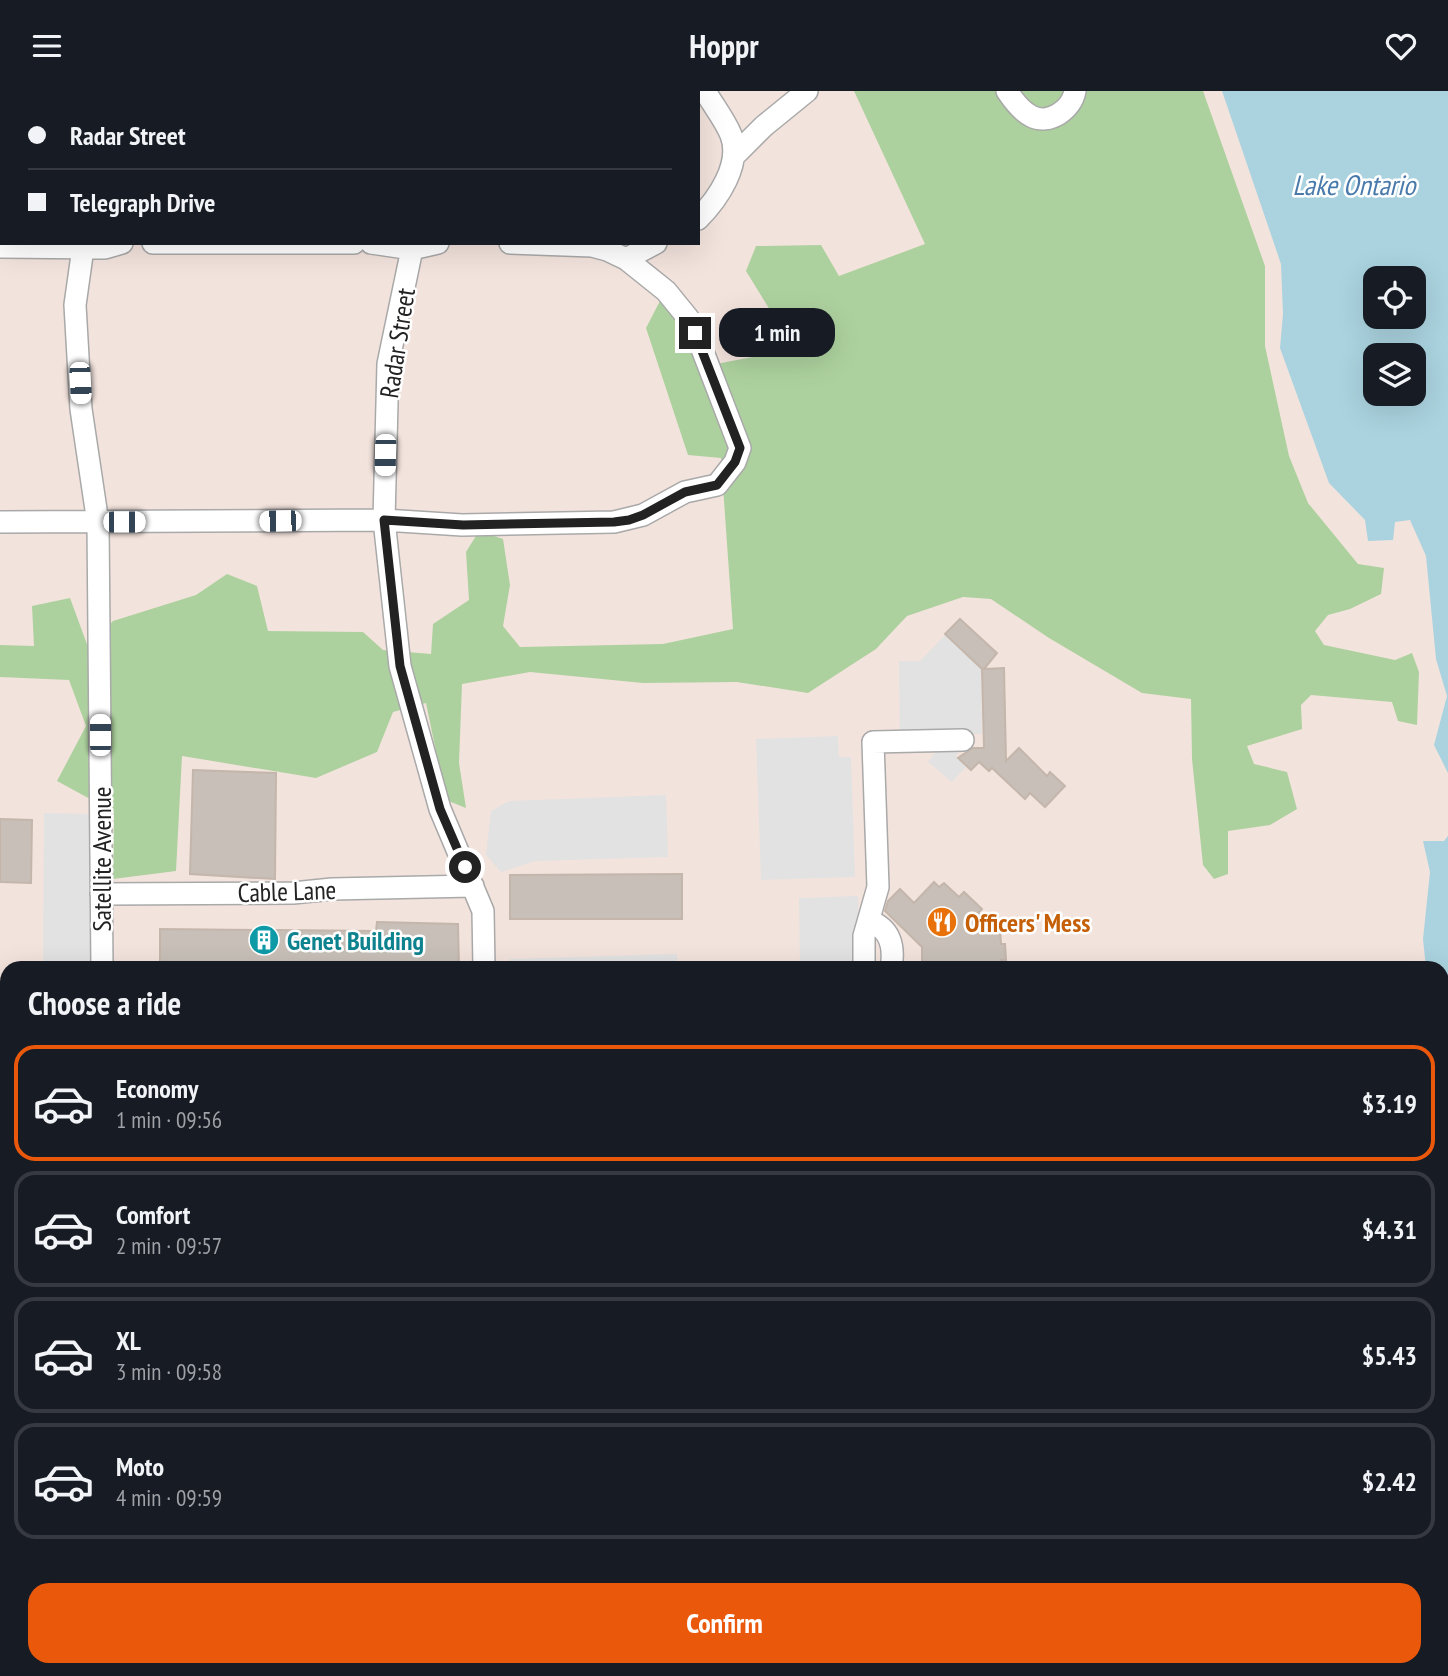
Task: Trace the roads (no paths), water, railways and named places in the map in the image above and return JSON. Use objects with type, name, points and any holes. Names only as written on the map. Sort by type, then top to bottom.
[{"type":"street","points":[[705,91],[731,135],[735,155]]},
{"type":"street","points":[[700,217],[718,197],[735,155],[764,126],[807,91]]},
{"type":"street","points":[[1007,91],[1013,101],[1033,118],[1050,118],[1066,110],[1075,91]]},
{"type":"street","points":[[0,247],[105,248],[115,245]]},
{"type":"street","points":[[385,245],[412,249],[429,245]]},
{"type":"street","points":[[0,521],[98,523],[384,520],[463,525],[614,522],[643,515],[685,492],[717,485],[735,462],[740,448],[688,318],[666,291],[626,259],[592,246],[565,245]]},
{"type":"street","points":[[626,259],[652,245]]},
{"type":"street","name":"Satellite Avenue","points":[[83,248],[75,305],[81,409],[98,523],[102,961]]},
{"type":"street","name":"Radar Street","points":[[412,249],[388,364],[384,520],[400,666],[440,809],[483,911],[484,961]]},
{"type":"street","points":[[864,961],[864,936],[878,887],[873,742],[963,740]]},
{"type":"street","name":"Cable Lane","points":[[101,894],[293,893],[332,889],[473,886]]},
{"type":"street","points":[[869,921],[879,924],[885,930],[890,939],[891,961]]},
{"type":"water","name":"Lake Ontario","points":[[1222,91],[1448,91],[1448,773],[1434,745],[1447,696],[1436,659],[1426,556],[1410,520],[1395,522],[1393,540],[1368,541],[1365,520],[1329,483],[1280,348],[1283,314],[1281,264]]},
{"type":"water","points":[[1448,836],[1448,961],[1425,961],[1423,939],[1430,872],[1423,841],[1444,841]]},
{"type":"place","name":"Officers' Mess","points":[[942,922]]},
{"type":"place","name":"Genet Building","points":[[264,940]]}]
